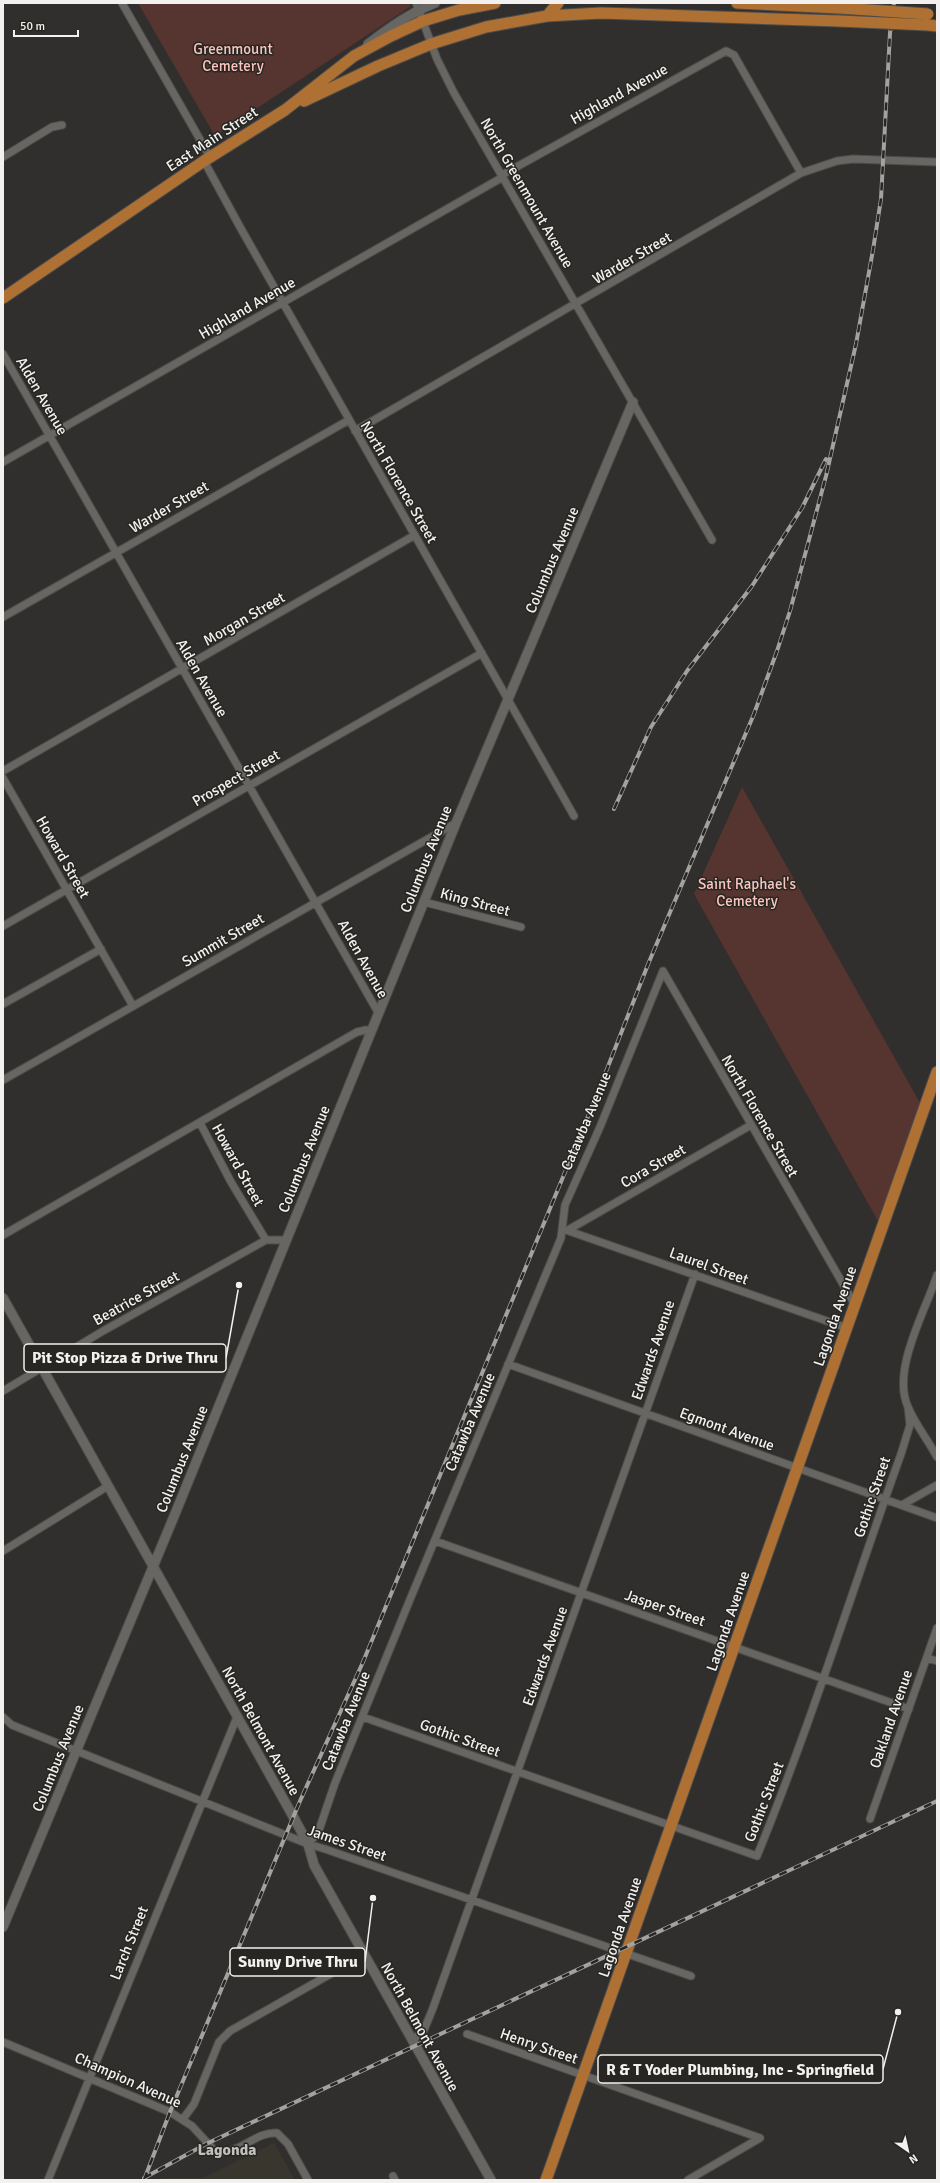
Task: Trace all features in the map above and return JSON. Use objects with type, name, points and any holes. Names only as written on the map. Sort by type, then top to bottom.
[{"type":"main road","points":[[354,56],[390,36],[423,21],[459,10],[495,3]]},
{"type":"main road","points":[[547,16],[558,3]]},
{"type":"main road","points":[[737,3],[933,14]]},
{"type":"main road","points":[[285,110],[378,66],[431,44],[486,27],[547,16],[601,13],[932,25]]},
{"type":"main road","name":"East Main Street","points":[[3,298],[207,159],[285,110],[354,56]]},
{"type":"main road","name":"Lagonda Avenue","points":[[546,2180],[937,1074]]},
{"type":"street","name":"North Florence Street","points":[[122,3],[207,159],[282,303],[574,816]]},
{"type":"street","name":"East Main Street","points":[[354,56],[417,6],[435,3]]},
{"type":"street","name":"North Greenmount Avenue","points":[[417,6],[431,44],[454,93],[712,540]]},
{"type":"street","name":"Highland Avenue","points":[[3,462],[722,51],[730,52],[734,55],[801,173]]},
{"type":"street","points":[[3,157],[52,128],[62,125]]},
{"type":"street","name":"Warder Street","points":[[355,431],[577,305],[801,173],[837,161],[853,159],[937,162]]},
{"type":"street","name":"Alden Avenue","points":[[3,354],[379,1014]]},
{"type":"street","name":"Columbus Avenue","points":[[3,1927],[153,1567],[456,823],[633,402]]},
{"type":"street","name":"Warder Street","points":[[3,617],[349,420]]},
{"type":"street","name":"Morgan Street","points":[[3,771],[415,536]]},
{"type":"street","name":"Prospect Street","points":[[3,926],[482,653]]},
{"type":"street","name":"Howard Street","points":[[3,778],[133,1006]]},
{"type":"street","name":"Summit Street","points":[[3,1080],[456,823]]},
{"type":"street","name":"King Street","points":[[424,902],[520,927]]},
{"type":"street","points":[[3,1004],[101,949]]},
{"type":"street","name":"North Florence Street","points":[[648,1006],[663,971],[855,1305]]},
{"type":"street","name":"Catawba Avenue","points":[[308,1844],[318,1832],[335,1783],[565,1229],[562,1218],[565,1205],[600,1126],[648,1006]]},
{"type":"street","points":[[3,1235],[357,1032],[366,1030],[372,1031]]},
{"type":"street","name":"Howard Street","points":[[200,1123],[231,1182],[266,1240]]},
{"type":"street","name":"Cora Street","points":[[565,1229],[751,1125]]},
{"type":"street","name":"Laurel Street","points":[[565,1229],[847,1328]]},
{"type":"street","name":"Beatrice Street","points":[[3,1390],[42,1366],[266,1240],[286,1240]]},
{"type":"street","name":"Edwards Avenue","points":[[412,2041],[420,2035],[426,2025],[695,1274]]},
{"type":"street","name":"Gothic Street","points":[[363,1717],[671,1827],[757,1856],[777,1807],[823,1678],[910,1426],[904,1384],[910,1348],[937,1275]]},
{"type":"street","name":"North Belmont Avenue","points":[[3,1298],[308,1844],[314,1865],[491,2180]]},
{"type":"street","name":"Egmont Avenue","points":[[508,1364],[937,1518]]},
{"type":"street","name":"Gothic Street","points":[[908,1407],[937,1457]]},
{"type":"street","points":[[902,1505],[937,1485]]},
{"type":"street","points":[[3,1551],[108,1486]]},
{"type":"street","name":"Jasper Street","points":[[435,1541],[909,1709]]},
{"type":"street","name":"Oakland Avenue","points":[[870,1820],[937,1628]]},
{"type":"street","points":[[927,1658],[937,1661]]},
{"type":"street","name":"James Street","points":[[3,1716],[12,1725],[308,1844],[690,1976]]},
{"type":"street","name":"Larch Street","points":[[48,2180],[201,1802],[237,1717]]},
{"type":"street","points":[[183,2119],[194,2104],[219,2042],[223,2037],[230,2031],[364,1955]]},
{"type":"street","name":"Henry Street","points":[[467,2034],[760,2138],[688,2180]]},
{"type":"street","name":"Champion Avenue","points":[[3,2042],[183,2119],[192,2126],[209,2147],[220,2152],[235,2149],[269,2133],[282,2136],[292,2150],[308,2180]]},
{"type":"shaded area","points":[[274,2143],[295,2180],[161,2180],[162,2178],[203,2178]]},
{"type":"green space","name":"Greenmount Cemetery","points":[[138,3],[409,3],[411,6],[215,136]]},
{"type":"green space","name":"Saint Raphael's Cemetery","points":[[742,787],[924,1110],[882,1228],[694,894]]},
{"type":"railway","points":[[144,2180],[170,2112],[300,1801],[363,1662],[596,1097],[649,962],[754,714],[777,651],[790,611],[826,476],[856,344],[873,250],[881,199],[890,33],[894,3]]},
{"type":"railway","points":[[614,809],[651,727],[687,671],[752,586],[802,508],[826,459]]},
{"type":"railway","points":[[144,2178],[206,2144],[937,1801]]},
{"type":"place","name":"Pit Stop Pizza & Drive Thru","points":[[239,1285]]},
{"type":"place","name":"Sunny Drive Thru","points":[[373,1898]]},
{"type":"place","name":"R & T Yoder Plumbing, Inc - Springfield","points":[[898,2012]]},
{"type":"district","name":"Lagonda","points":[[227,2149]]}]
